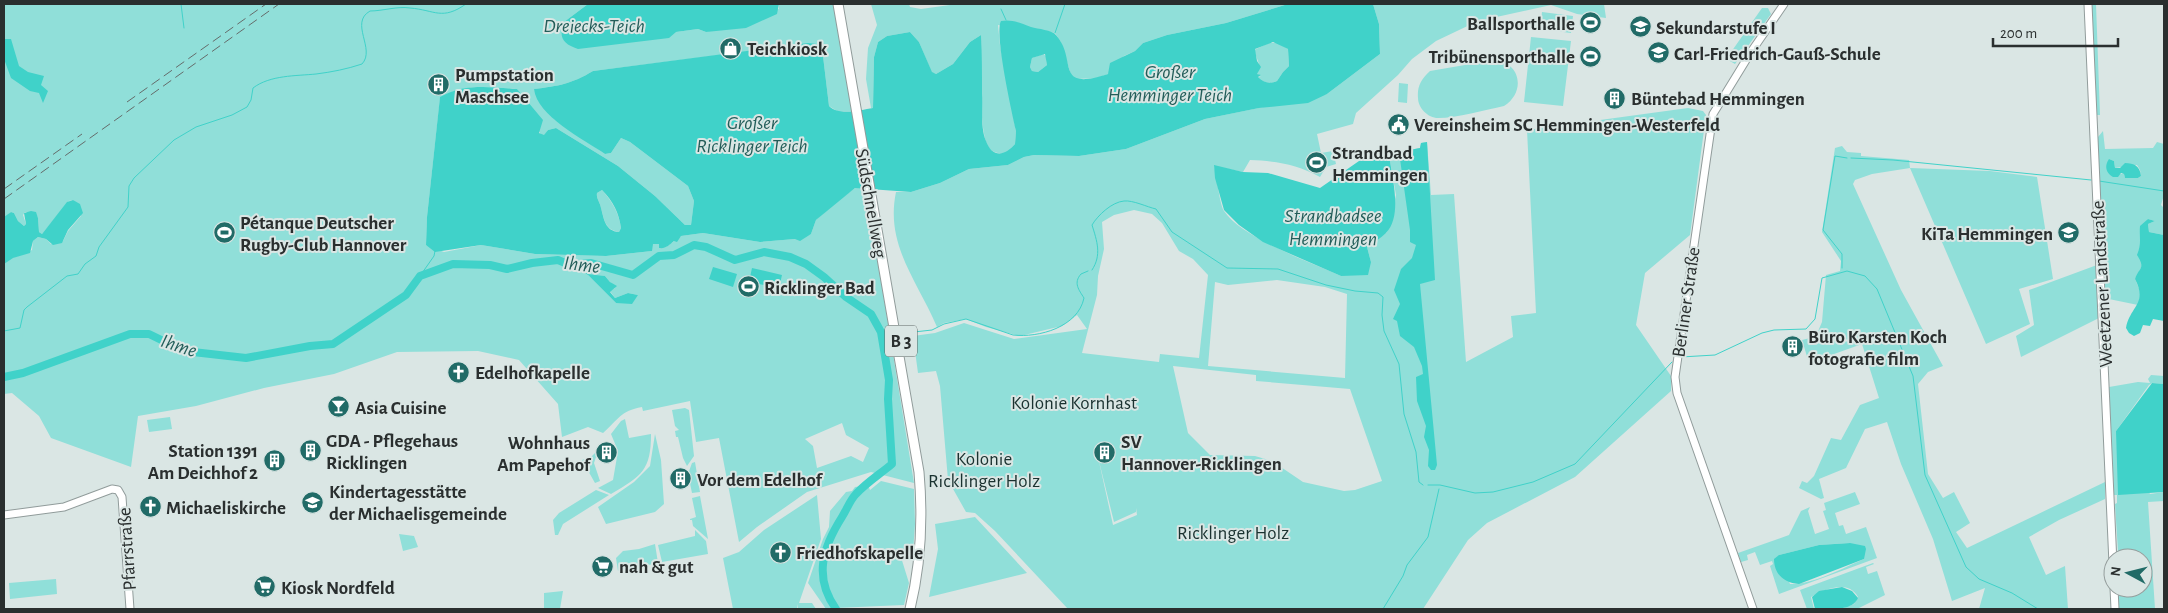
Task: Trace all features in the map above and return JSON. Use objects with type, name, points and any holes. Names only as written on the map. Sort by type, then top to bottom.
[{"type":"highway","name":"Südschnellweg","points":[[838,4],[854,82]]},
{"type":"highway","name":"Südschnellweg","points":[[842,4],[921,471],[924,557],[914,609]]},
{"type":"highway","name":"Südschnellweg","points":[[910,609],[919,556],[923,493]]},
{"type":"street","name":"Berliner Straße","points":[[1753,609],[1729,536],[1677,394],[1675,377],[1713,114],[1724,94],[1784,4]]},
{"type":"street","name":"Weetzener Landstraße","points":[[2088,4],[2112,548]]},
{"type":"street","name":"Pfarrstraße","points":[[4,515],[54,509],[112,489],[118,490],[122,497],[130,609]]},
{"type":"green space","points":[[4,4],[588,4],[564,22],[676,32],[698,29],[706,32],[779,9],[779,4],[834,4],[853,111],[837,111],[829,106],[823,56],[817,44],[593,71],[565,84],[534,89],[554,119],[605,154],[611,153],[621,138],[630,142],[688,186],[694,201],[691,225],[685,225],[655,196],[618,166],[556,128],[548,130],[544,136],[541,135],[517,89],[468,88],[449,93],[440,98],[427,217],[426,245],[444,252],[481,245],[535,254],[606,256],[652,251],[652,244],[659,244],[659,248],[666,247],[681,236],[703,233],[760,242],[795,239],[811,234],[816,220],[855,188],[866,188],[914,483],[871,472],[807,492],[739,542],[719,438],[696,442],[690,401],[643,411],[642,407],[629,411],[620,416],[603,433],[588,427],[562,437],[558,404],[519,360],[478,351],[397,352],[334,374],[264,388],[196,406],[138,416],[131,467],[51,438],[39,416],[12,393],[4,394],[4,264],[10,259],[32,250],[33,241],[38,237],[46,239],[51,244],[63,241],[68,231],[81,216],[73,200],[69,201],[42,234],[39,232],[38,218],[35,212],[25,212],[23,215],[26,224],[24,226],[18,221],[14,213],[11,212],[4,218]],"holes":[[[588,275],[605,276],[615,288],[610,291],[615,298],[628,293],[638,295],[616,303]],[[842,423],[846,435],[869,448],[863,462],[851,456],[817,468],[813,446],[805,439]]]},
{"type":"green space","points":[[871,4],[909,4],[910,7],[921,9],[957,4],[1288,4],[1226,23],[1167,35],[1143,43],[1135,51],[1124,56],[1108,74],[1097,78],[1077,79],[1071,75],[1061,42],[1055,33],[998,25],[1016,131],[1015,144],[1008,152],[1001,153],[990,149],[983,129],[981,35],[970,42],[953,64],[936,74],[932,73],[919,42],[910,32],[887,36],[878,42],[874,57],[873,108],[871,108],[866,79],[868,48],[877,25]]},
{"type":"green space","points":[[1373,4],[1604,4],[1606,18],[1577,14],[1551,5],[1478,21],[1436,41],[1412,59],[1398,75],[1356,113],[1353,124],[1317,134],[1321,153],[1333,151],[1336,164],[1326,167],[1320,177],[1295,166],[1269,161],[1250,160],[1243,172],[1214,166],[1224,211],[1233,221],[1261,240],[1341,276],[1371,262],[1367,247],[1387,232],[1396,195],[1390,161],[1397,160],[1399,152],[1420,148],[1421,143],[1427,142],[1431,195],[1454,194],[1466,362],[1513,337],[1511,316],[1536,313],[1527,130],[1688,108],[1703,111],[1706,115],[1690,235],[1645,273],[1636,325],[1671,376],[1671,391],[1575,477],[1487,523],[1468,540],[1423,609],[1068,609],[995,531],[975,513],[966,512],[948,480],[940,386],[936,371],[918,373],[913,336],[935,333],[964,323],[1014,339],[1087,329],[1077,315],[1062,326],[1020,336],[986,327],[966,319],[944,323],[937,327],[912,278],[899,246],[895,229],[894,211],[896,192],[911,192],[940,183],[969,169],[1008,165],[1024,157],[1034,155],[1079,156],[1126,149],[1205,119],[1327,94],[1380,54],[1379,24]],"holes":[[[1134,210],[1152,214],[1162,223],[1179,251],[1193,259],[1208,275],[1199,358],[1160,354],[1159,362],[1082,353],[1097,295],[1098,276],[1104,249],[1102,222],[1114,215]],[[1277,280],[1325,287],[1347,294],[1345,378],[1208,366],[1215,282],[1228,285]],[[1173,366],[1256,375],[1256,381],[1350,389],[1382,481],[1355,490],[1344,491],[1303,482],[1272,461],[1255,456],[1210,455],[1188,433]],[[1098,457],[1114,522],[1136,512],[1136,508],[1137,515],[1113,525]]]},
{"type":"green space","points":[[2091,4],[2096,4],[2100,115],[2097,115]]},
{"type":"green space","points":[[1762,8],[1768,8],[1771,14],[1735,64],[1723,57],[1729,55]]},
{"type":"green space","points":[[1542,12],[1573,16],[1571,33],[1540,29]]},
{"type":"green space","points":[[1531,37],[1571,41],[1563,106],[1524,102]]},
{"type":"green space","points":[[1269,43],[1277,43],[1288,49],[1289,66],[1277,81],[1269,83],[1258,77],[1261,76],[1257,74],[1259,64],[1254,50]]},
{"type":"green space","points":[[1043,54],[1046,56],[1047,65],[1038,72],[1032,71],[1030,67],[1032,58]]},
{"type":"green space","points":[[1494,60],[1510,66],[1517,78],[1518,86],[1516,93],[1504,106],[1446,118],[1434,118],[1422,109],[1418,102],[1418,90],[1422,80],[1430,71]]},
{"type":"green space","points":[[1399,83],[1408,84],[1407,103],[1398,102]]},
{"type":"green space","points":[[2103,131],[2105,149],[2153,148],[2157,142],[2164,144],[2164,195],[2161,205],[2164,208],[2164,235],[2149,232],[2148,224],[2155,221],[2148,219],[2140,234],[2142,266],[2135,279],[2141,293],[2138,305],[2104,298],[2098,137]],"holes":[[[2109,159],[2114,161],[2115,168]],[[2137,165],[2141,176],[2138,178],[2125,178],[2124,174],[2119,174],[2115,168]]]},
{"type":"green space","points":[[1842,146],[1847,152],[1861,153],[1861,156],[1909,160],[1910,168],[1872,174],[1855,180],[1853,184],[1901,290],[1943,366],[1928,372],[1918,384],[1928,474],[1943,498],[1954,492],[1970,523],[1956,532],[1967,548],[2105,482],[2105,499],[2059,520],[2029,537],[2046,575],[2065,566],[2068,609],[1979,609],[1985,588],[1952,601],[1933,539],[1901,464],[1887,422],[1865,429],[1846,468],[1819,479],[1824,498],[1821,499],[1799,488],[1802,481],[1807,483],[1814,476],[1831,438],[1841,440],[1860,405],[1879,398],[1862,344],[1809,363],[1802,340],[1810,338],[1862,343],[1861,341],[1816,336],[1822,322],[1826,275],[1840,271],[1841,261],[1822,232],[1835,148]]},
{"type":"green space","points":[[1910,168],[1990,171],[2037,177],[2053,279],[2019,289],[2030,324],[1986,344]]},
{"type":"green space","points":[[602,190],[617,212],[621,228],[619,232],[611,229],[604,220],[597,195]]},
{"type":"green space","points":[[2097,265],[2099,318],[2021,357],[2016,336],[2034,325],[2029,290]]},
{"type":"green space","points":[[2151,375],[2164,376],[2164,384],[2152,383],[2149,385],[2116,431],[2150,494],[2164,492],[2164,501],[2148,502],[2151,548],[2118,548],[2115,504],[2117,503],[2117,495],[2114,495],[2109,387],[2138,382],[2150,383],[2148,379]]},
{"type":"green space","points":[[685,408],[689,410],[694,456],[687,466],[678,437],[676,437],[675,431],[679,430],[675,426],[672,410]]},
{"type":"green space","points":[[170,417],[172,429],[149,432],[147,420]]},
{"type":"green space","points":[[625,419],[629,438],[651,434],[651,446],[647,464],[643,471],[611,494],[598,488],[613,480],[618,451],[611,434],[621,421]]},
{"type":"green space","points":[[655,434],[661,460],[664,504],[655,512],[606,524],[598,507],[634,482],[650,466]]},
{"type":"green space","points":[[595,453],[594,463],[600,481],[595,483],[582,460],[591,457]]},
{"type":"green space","points":[[695,462],[700,492],[692,493],[688,474],[692,463]]},
{"type":"green space","points":[[881,481],[914,489],[915,524],[913,552],[900,554],[909,583],[904,605],[835,608],[829,596],[824,573],[826,551],[835,529],[854,500],[868,485],[870,490]]},
{"type":"green space","points":[[863,486],[849,501],[832,530],[821,561],[823,586],[834,609],[826,609],[808,583],[829,527],[830,511],[846,492],[852,491],[855,487]]},
{"type":"green space","points":[[596,490],[609,495],[563,524],[558,535],[555,535],[553,520],[559,513]]},
{"type":"green space","points":[[1855,492],[1860,504],[1835,513],[1839,526],[1843,525],[1846,534],[1866,527],[1877,558],[1779,594],[1770,566],[1773,564],[1772,561],[1760,565],[1755,552],[1747,555],[1748,560],[1741,562],[1738,553],[1789,535],[1801,511],[1810,507],[1808,511],[1815,534],[1829,529],[1823,511],[1826,510],[1824,503]],"holes":[[[1849,543],[1864,559],[1818,579],[1799,584],[1790,584],[1779,555],[1819,545]]]},
{"type":"green space","points":[[817,495],[821,539],[799,603],[812,603],[816,609],[798,609],[798,604],[797,609],[733,609],[723,558],[739,552],[764,530]]},
{"type":"green space","points":[[700,496],[708,539],[693,526],[692,520],[690,520],[696,517],[692,498]]},
{"type":"green space","points":[[975,517],[1027,573],[929,597],[938,549],[935,524]]},
{"type":"green space","points":[[695,530],[706,541],[708,554],[662,562],[658,545],[695,536]]},
{"type":"green space","points":[[399,534],[414,536],[418,547],[403,551]]},
{"type":"green space","points":[[655,544],[658,563],[618,571],[616,558],[623,551]]},
{"type":"green space","points":[[1873,563],[1866,567],[1868,574],[1877,571],[1885,595],[1857,609],[1840,609],[1854,604],[1858,597],[1849,588],[1836,587],[1811,597],[1814,609],[1807,609],[1800,590]]},
{"type":"green space","points":[[2153,578],[2155,609],[2117,609],[2116,598],[2153,598]]},
{"type":"green space","points":[[56,579],[57,594],[10,599],[9,583]]},
{"type":"green space","points":[[563,591],[560,609],[544,609],[544,593]]},
{"type":"water","name":"Dreiecks-Teich","points":[[588,4],[779,4],[777,14],[746,28],[706,32],[698,29],[676,32],[669,38],[578,49],[565,42],[562,36],[562,27],[564,22]]},
{"type":"water","name":"Großer Ricklinger Teich","points":[[1288,4],[1373,4],[1379,24],[1380,54],[1327,94],[1308,103],[1259,108],[1205,119],[1126,149],[1079,156],[1034,155],[1024,157],[1008,165],[969,169],[940,183],[911,192],[855,188],[816,220],[811,234],[800,241],[795,239],[760,242],[703,233],[681,236],[677,242],[674,241],[664,248],[659,248],[659,244],[653,244],[652,251],[606,256],[535,254],[481,245],[435,252],[426,245],[427,217],[440,97],[458,90],[477,87],[517,89],[543,120],[539,133],[544,135],[548,130],[556,128],[618,166],[655,196],[685,225],[691,225],[694,201],[688,186],[630,142],[621,138],[611,153],[605,154],[562,126],[552,117],[537,99],[534,89],[565,84],[593,71],[808,43],[817,44],[823,56],[829,106],[838,111],[856,111],[873,108],[874,57],[878,42],[887,36],[910,32],[919,42],[932,72],[936,74],[953,64],[970,42],[981,35],[983,129],[989,147],[995,153],[1003,153],[1015,144],[1016,131],[1002,56],[999,28],[1001,21],[1016,22],[1054,33],[1062,44],[1073,76],[1080,79],[1108,74],[1110,63],[1135,51],[1143,43],[1167,35],[1226,23]],"holes":[[[1273,42],[1288,49],[1289,66],[1277,81],[1267,82],[1258,77],[1261,75],[1257,74],[1261,67],[1257,61],[1255,49]],[[1045,54],[1047,65],[1038,72],[1032,71],[1030,67],[1032,58]],[[602,190],[612,203],[620,223],[621,228],[619,232],[614,231],[606,224],[597,193]]]},
{"type":"water","points":[[4,39],[11,39],[19,66],[28,72],[44,76],[41,85],[48,91],[43,103],[39,93],[30,91],[11,78],[4,59]]},
{"type":"water","points":[[1427,142],[1435,280],[1420,284],[1437,465],[1435,470],[1431,470],[1428,466],[1429,450],[1424,437],[1426,426],[1417,401],[1416,377],[1423,374],[1422,366],[1414,347],[1400,336],[1397,321],[1393,319],[1400,304],[1394,290],[1401,269],[1412,258],[1416,245],[1410,242],[1399,152],[1420,148],[1421,143]]},
{"type":"water","name":"Strandbadsee Hemmingen","points":[[1376,156],[1390,161],[1395,208],[1394,218],[1386,233],[1367,247],[1371,262],[1368,275],[1341,276],[1263,242],[1239,225],[1224,210],[1215,178],[1214,165],[1243,172],[1268,173],[1320,188],[1359,161]]},
{"type":"water","points":[[2109,159],[2114,161],[2115,168],[2120,168],[2125,163],[2134,164],[2138,167],[2141,176],[2138,178],[2125,178],[2124,174],[2121,173],[2118,177],[2113,177],[2106,169]]},
{"type":"water","points":[[73,200],[80,204],[83,213],[68,230],[62,243],[53,245],[46,239],[38,237],[33,241],[30,253],[13,258],[4,264],[4,217],[11,212],[14,213],[18,221],[24,226],[26,224],[24,213],[36,212],[39,232],[42,234],[67,202]]},
{"type":"water","points":[[2148,219],[2155,221],[2148,224],[2149,232],[2164,235],[2164,321],[2153,319],[2150,326],[2143,325],[2140,333],[2134,336],[2126,328],[2139,300],[2139,287],[2135,279],[2141,268],[2137,255],[2140,244],[2140,226]]},
{"type":"water","points":[[713,267],[737,274],[733,287],[709,279]]},
{"type":"water","points":[[752,268],[782,275],[779,288],[749,282]]},
{"type":"water","points":[[587,274],[605,276],[617,286],[610,292],[615,298],[628,293],[638,295],[632,304],[616,303]]},
{"type":"water","points":[[2152,383],[2164,384],[2164,492],[2118,495],[2116,431]]},
{"type":"water","points":[[1850,543],[1865,546],[1864,559],[1799,584],[1784,580],[1774,564],[1774,559],[1779,555],[1819,545]]},
{"type":"water","points":[[1842,587],[1852,591],[1858,598],[1855,602],[1845,608],[1815,609],[1812,597],[1819,591]]},
{"type":"waterway","points":[[181,4],[184,28]]},
{"type":"waterway","points":[[4,331],[20,328],[24,310],[27,307],[67,276],[78,274],[85,264],[96,256],[99,247],[128,207],[129,186],[134,178],[174,140],[196,127],[232,115],[247,107],[251,100],[253,88],[267,81],[275,78],[345,69],[362,64],[366,58],[362,22],[364,16],[370,11],[405,8],[444,13],[451,12],[466,4]]},
{"type":"waterway","points":[[1055,33],[1065,4]]},
{"type":"waterway","points":[[1001,9],[1006,20]]},
{"type":"waterway","points":[[1842,268],[1842,254],[1823,230],[1835,156],[1847,158]]},
{"type":"waterway","points":[[1851,158],[1893,160],[2091,180]]},
{"type":"waterway","points":[[2099,181],[2164,191]]},
{"type":"waterway","points":[[1092,270],[1098,253],[1092,225],[1110,206],[1128,201],[1156,209],[1172,232],[1227,268],[1278,269],[1326,285],[1355,291],[1378,293],[1383,297],[1382,315],[1384,331],[1399,364],[1404,414],[1416,452],[1419,482],[1423,485]]},
{"type":"waterway","name":"Ihme","points":[[4,377],[23,373],[130,334],[149,334],[184,351],[246,358],[310,346],[333,344],[406,295],[420,276],[453,264],[490,265],[507,269],[532,263],[558,260],[570,265],[591,263],[633,275],[659,256],[674,255],[694,245],[706,247],[735,260],[764,252],[790,257],[806,264],[846,297],[871,314],[881,332],[889,380],[888,399],[892,464],[854,496],[835,528],[823,562],[825,585],[836,609]]},
{"type":"waterway","points":[[420,276],[434,256],[435,251]]},
{"type":"waterway","points":[[577,265],[587,274]]},
{"type":"waterway","points":[[905,333],[932,330],[944,324],[966,319],[1013,335],[1034,335],[1045,332],[1066,323],[1080,308],[1084,298],[1080,292],[1077,280],[1081,274],[1088,271]]},
{"type":"waterway","points":[[1681,357],[1715,355],[1762,333],[1774,330],[1806,329],[1815,319],[1822,278],[1847,271],[1865,276],[1877,289],[1913,376],[1925,475],[1966,567],[1979,579],[2012,593],[2038,609]]},
{"type":"waterway","points":[[881,332],[891,333]]},
{"type":"waterway","points":[[1428,485],[1440,485],[1475,493],[1493,492],[1533,482],[1575,464],[1672,362]]},
{"type":"waterway","points":[[1383,609],[1403,576],[1407,565],[1428,537],[1439,489]]},
{"type":"railway","points":[[127,102],[266,4]]},
{"type":"railway","points":[[4,199],[279,4]]},
{"type":"railway","points":[[4,189],[82,134]]},
{"type":"place","name":"Ballsporthalle","points":[[1591,23]]},
{"type":"place","name":"Sekundarstufe I","points":[[1640,27]]},
{"type":"place","name":"Teichkiosk","points":[[731,48]]},
{"type":"place","name":"Carl-Friedrich-Gauß-Schule","points":[[1658,53]]},
{"type":"place","name":"Tribünensporthalle","points":[[1591,56]]},
{"type":"place","name":"Pumpstation Maschsee","points":[[439,85]]},
{"type":"place","name":"Büntebad Hemmingen","points":[[1615,98]]},
{"type":"place","name":"Vereinsheim SC Hemmingen-Westerfeld","points":[[1398,124]]},
{"type":"place","name":"Strandbad Hemmingen","points":[[1316,163]]},
{"type":"place","name":"Pétanque Deutscher Rugby-Club Hannover","points":[[224,233]]},
{"type":"place","name":"KiTa Hemmingen","points":[[2069,233]]},
{"type":"place","name":"Ricklinger Bad","points":[[748,287]]},
{"type":"place","name":"Büro Karsten Koch fotografie film","points":[[1792,347]]},
{"type":"place","name":"Edelhofkapelle","points":[[459,372]]},
{"type":"place","name":"Asia Cuisine","points":[[339,407]]},
{"type":"place","name":"GDA - Pflegehaus Ricklingen","points":[[310,451]]},
{"type":"place","name":"SV Hannover-Ricklingen","points":[[1105,452]]},
{"type":"place","name":"Wohnhaus Am Papehof","points":[[606,453]]},
{"type":"place","name":"Station 1391 Am Deichhof 2","points":[[274,461]]},
{"type":"place","name":"Vor dem Edelhof","points":[[681,479]]},
{"type":"place","name":"Kindertagesstätte der Michaelisgemeinde","points":[[313,502]]},
{"type":"place","name":"Michaeliskirche","points":[[150,507]]},
{"type":"place","name":"Friedhofskapelle","points":[[780,552]]},
{"type":"place","name":"nah & gut","points":[[603,566]]},
{"type":"place","name":"Kiosk Nordfeld","points":[[265,587]]},
{"type":"water label","name":"Großer Hemminger Teich","points":[[1170,82]]},
{"type":"park label","name":"Kolonie Kornhast","points":[[1074,402]]},
{"type":"park label","name":"Kolonie Ricklinger Holz","points":[[984,469]]},
{"type":"park label","name":"Ricklinger Holz","points":[[1233,532]]}]
